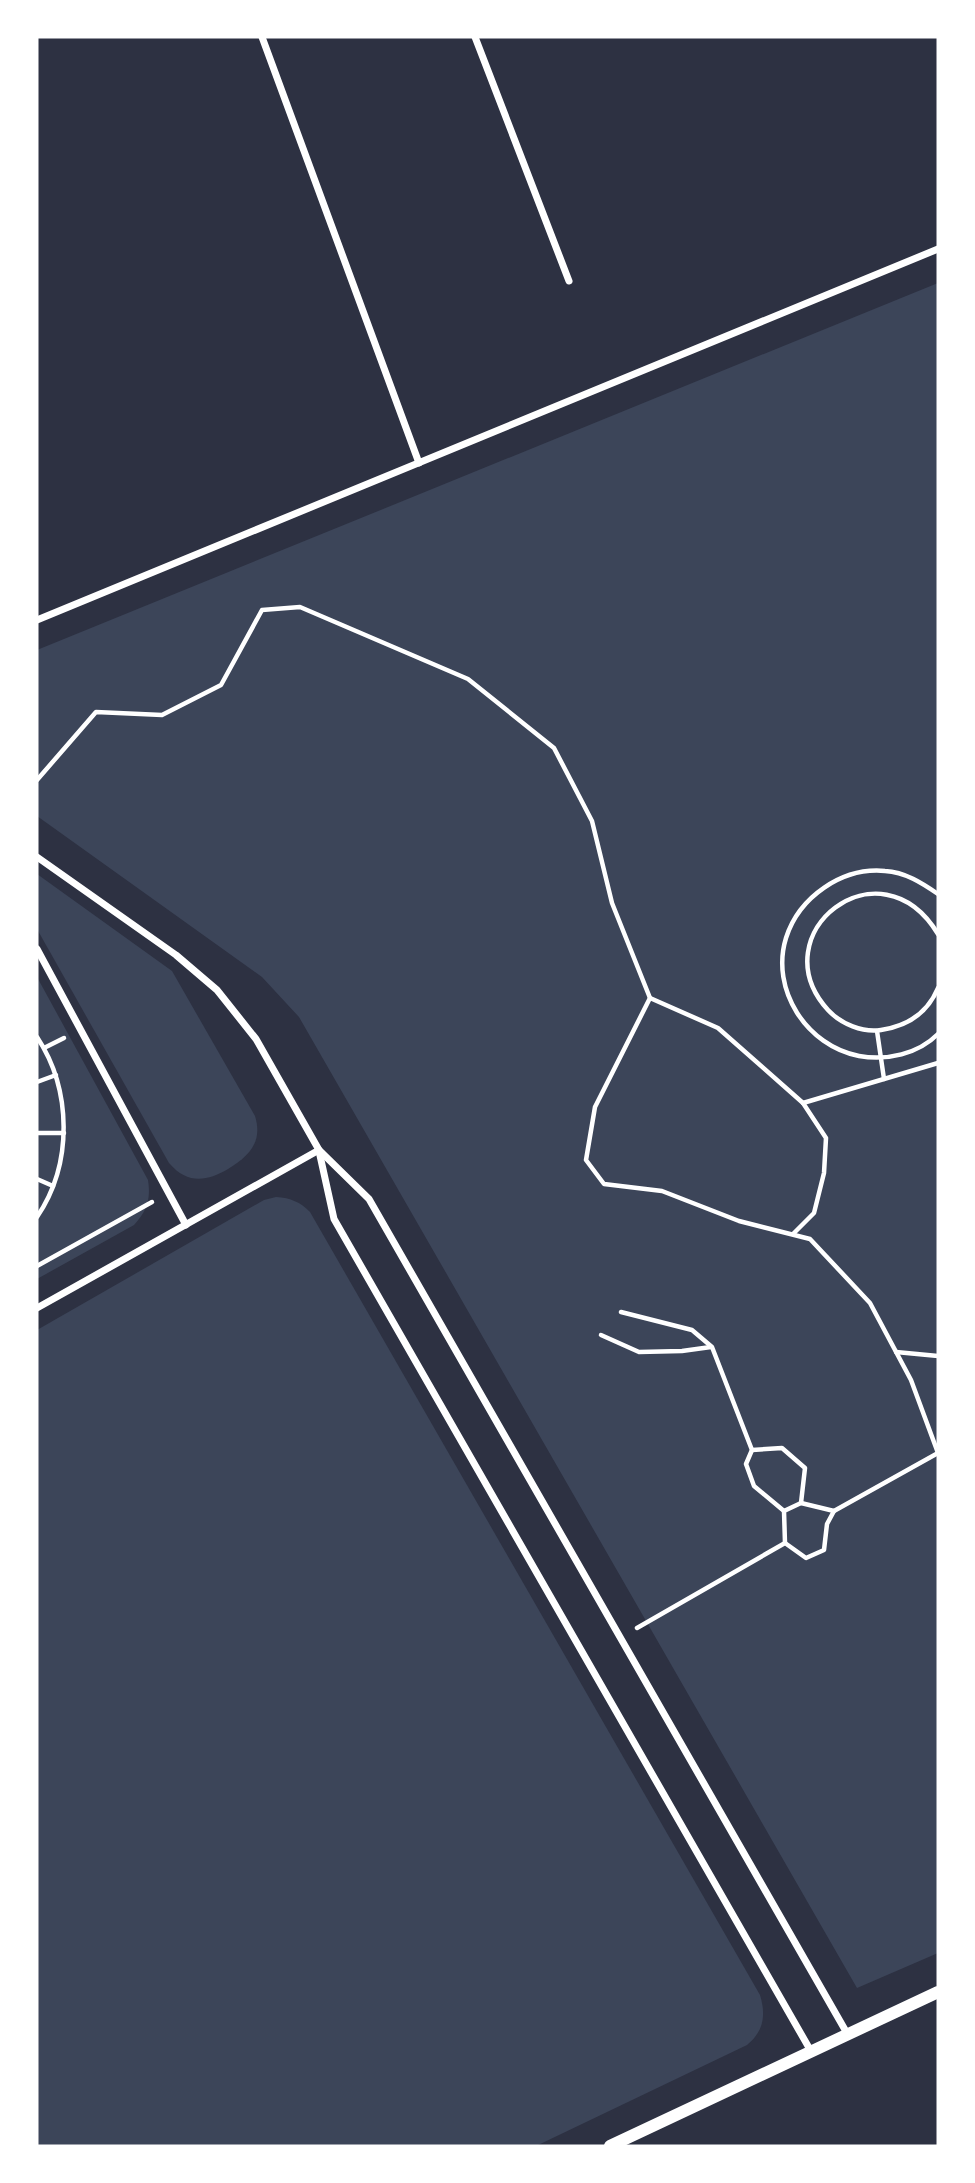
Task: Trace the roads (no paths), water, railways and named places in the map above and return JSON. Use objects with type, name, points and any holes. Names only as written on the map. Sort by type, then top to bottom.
[{"type":"street","points":[[261,37],[419,463]]},
{"type":"street","points":[[475,37],[569,281]]},
{"type":"street","points":[[37,620],[938,249]]},
{"type":"street","points":[[37,857],[176,956],[217,990],[256,1039],[319,1150],[369,1199],[848,2036]]},
{"type":"street","points":[[37,949],[186,1225]]},
{"type":"street","points":[[37,1308],[319,1150]]},
{"type":"street","points":[[319,1150],[334,1219],[812,2053]]},
{"type":"street","points":[[610,2146],[938,1992]]}]
